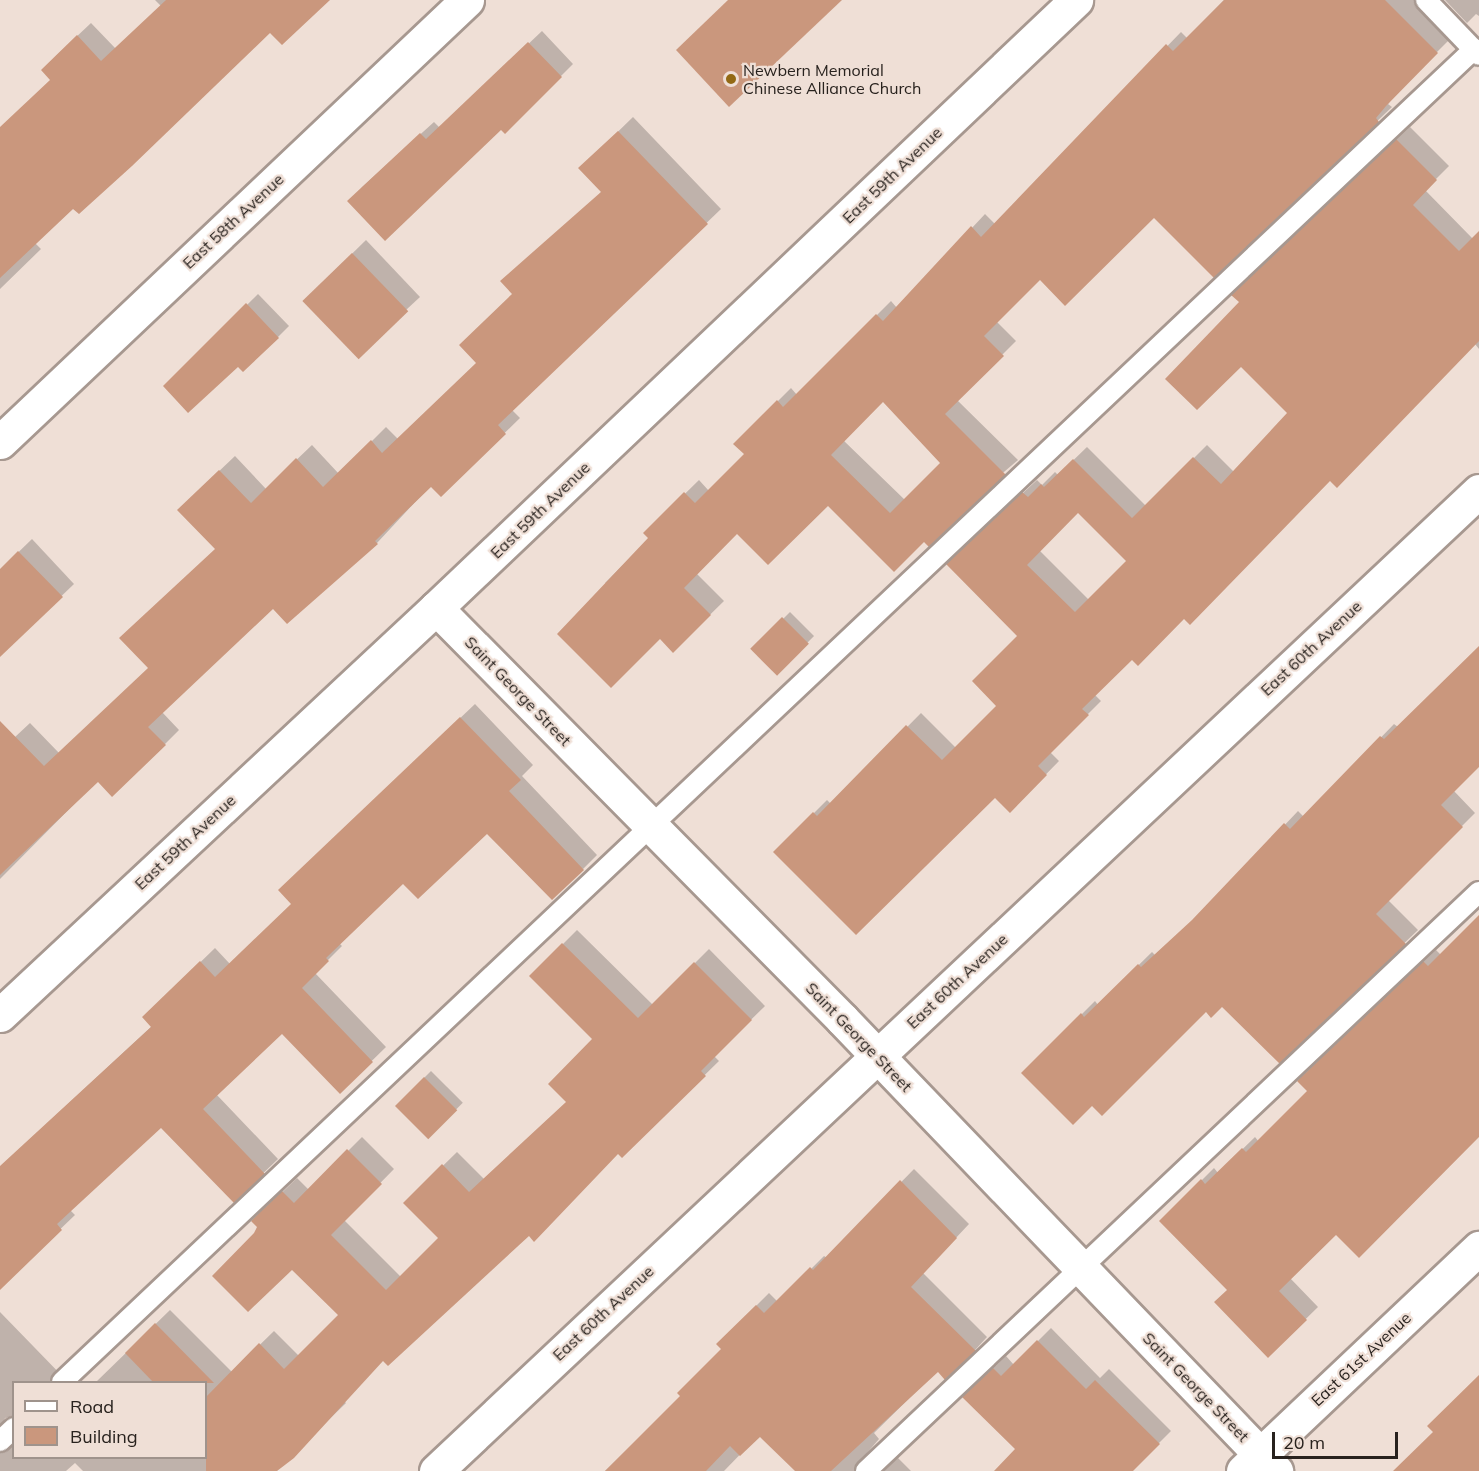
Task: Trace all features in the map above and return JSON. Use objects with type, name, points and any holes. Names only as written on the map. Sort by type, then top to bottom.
[{"type":"street","name":"East 58th Avenue","points":[[0,442],[467,0]]},
{"type":"street","name":"East 59th Avenue","points":[[0,1015],[436,608],[1076,0]]},
{"type":"street","name":"East 60th Avenue","points":[[436,1471],[1479,491]]},
{"type":"street","name":"Saint George Street","points":[[436,608],[1082,1267],[1260,1465]]},
{"type":"street","name":"East 61st Avenue","points":[[1260,1465],[1479,1248]]},
{"type":"lane","points":[[64,1381],[1476,52],[1426,0]]},
{"type":"lane","points":[[866,1471],[1479,892]]},
{"type":"lane","points":[[0,1441],[12,1430]]},
{"type":"building","points":[[166,0],[330,0],[282,45],[270,33],[132,166],[79,214],[73,209],[0,278],[0,127],[50,80],[41,70],[77,35],[101,61]]},
{"type":"building","name":"Newbern Memorial Chinese Alliance Church","points":[[728,0],[842,0],[729,107],[676,50]]},
{"type":"building","points":[[1224,0],[1385,0],[1438,53],[1386,106],[1376,118],[1379,122],[1214,278],[1154,218],[1065,306],[1040,280],[984,336],[1004,356],[945,414],[1006,475],[929,547],[924,542],[894,572],[828,506],[768,565],[737,534],[684,588],[711,615],[673,653],[660,639],[611,688],[557,634],[648,538],[643,533],[684,492],[695,503],[744,454],[733,444],[777,400],[783,407],[876,314],[883,321],[971,226],[981,237],[1166,44],[1173,51]],"holes":[[[883,402],[940,463],[890,513],[831,455]]]},
{"type":"building","points":[[528,42],[562,77],[505,134],[501,130],[385,241],[347,201],[420,133],[426,139]]},
{"type":"building","points":[[618,131],[708,224],[498,425],[506,434],[441,497],[431,487],[375,541],[378,544],[287,624],[273,609],[148,727],[166,745],[112,797],[98,782],[0,875],[0,721],[44,766],[148,668],[119,638],[215,549],[177,510],[219,470],[251,503],[296,458],[323,487],[371,440],[382,453],[476,363],[459,345],[512,294],[500,281],[601,192],[578,168]]},
{"type":"building","points":[[1396,139],[1437,180],[1413,205],[1459,251],[1479,231],[1479,341],[1337,488],[1330,481],[1190,625],[1184,619],[1138,666],[1132,660],[1082,709],[1089,715],[1038,766],[1047,775],[1010,813],[995,798],[856,935],[773,852],[813,812],[817,816],[906,725],[942,760],[996,706],[972,681],[1017,636],[946,564],[1022,492],[1028,497],[1041,484],[1044,487],[1073,459],[1132,518],[1193,457],[1221,484],[1287,413],[1241,367],[1197,410],[1165,379],[1239,302],[1231,295]],"holes":[[[1078,513],[1126,561],[1075,612],[1027,565]]]},
{"type":"building","points":[[352,253],[408,311],[359,359],[302,301]]},
{"type":"building","points":[[246,303],[279,338],[243,372],[238,367],[188,413],[163,386]]},
{"type":"building","points":[[18,551],[63,597],[0,657],[0,569]]},
{"type":"building","points":[[782,617],[809,644],[777,676],[750,649]]},
{"type":"building","points":[[1479,646],[1479,767],[1441,805],[1463,827],[1376,914],[1406,944],[1280,1064],[1222,1007],[1211,1018],[1206,1012],[1102,1116],[1092,1106],[1073,1125],[1021,1073],[1081,1013],[1084,1017],[1138,964],[1141,967],[1192,920],[1284,823],[1290,829],[1380,736],[1384,739]]},
{"type":"building","points":[[460,717],[521,780],[509,791],[584,870],[552,900],[487,834],[418,899],[403,884],[326,958],[329,961],[302,988],[373,1062],[340,1094],[282,1034],[203,1109],[265,1174],[234,1203],[161,1128],[57,1224],[62,1230],[0,1290],[0,1166],[151,1027],[142,1017],[200,961],[215,977],[291,904],[278,890]]},
{"type":"building","points":[[1479,915],[1479,1137],[1359,1258],[1336,1235],[1279,1291],[1307,1320],[1268,1358],[1214,1302],[1227,1290],[1159,1221],[1201,1179],[1205,1184],[1242,1148],[1246,1152],[1307,1091],[1297,1081],[1423,961],[1428,966]]},
{"type":"building","points":[[562,943],[638,1018],[694,962],[752,1020],[701,1071],[706,1076],[622,1158],[618,1154],[534,1242],[529,1236],[388,1366],[383,1361],[294,1458],[277,1471],[206,1471],[207,1396],[259,1343],[284,1369],[338,1315],[292,1270],[248,1312],[212,1276],[254,1233],[257,1227],[251,1221],[282,1191],[294,1203],[347,1149],[382,1184],[331,1235],[386,1290],[438,1238],[403,1203],[442,1164],[469,1192],[566,1102],[548,1084],[592,1039],[529,976]]},
{"type":"building","points":[[424,1077],[457,1110],[428,1139],[395,1106]]},
{"type":"building","points":[[900,1180],[957,1238],[911,1287],[976,1351],[945,1380],[938,1372],[831,1471],[795,1471],[760,1437],[740,1456],[730,1446],[706,1471],[605,1471],[680,1396],[677,1393],[721,1349],[716,1344],[756,1305],[764,1313],[810,1267],[813,1270]]},
{"type":"building","points":[[155,1323],[214,1383],[152,1381],[125,1353]]},
{"type":"building","points":[[1037,1340],[1086,1389],[1095,1380],[1160,1444],[1133,1471],[994,1471],[1015,1449],[962,1397],[993,1368],[1001,1376]]},
{"type":"building","points":[[1479,1375],[1479,1471],[1393,1471],[1433,1432],[1427,1426]]},
{"type":"place","name":"Newbern Memorial Chinese Alliance Church","points":[[731,79]]}]
